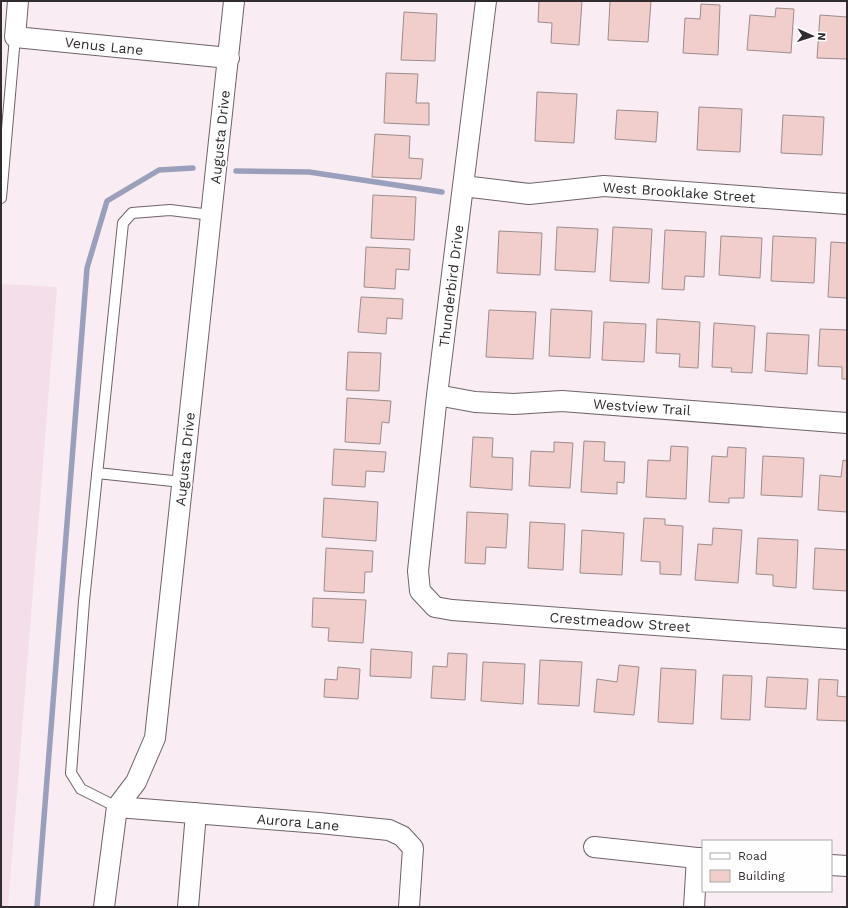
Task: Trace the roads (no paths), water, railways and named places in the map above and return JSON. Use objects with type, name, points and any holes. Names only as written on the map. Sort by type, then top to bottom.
[{"type":"street","points":[[15,37],[18,1]]},
{"type":"street","name":"Augusta Drive","points":[[104,907],[117,807],[136,782],[155,738],[234,1]]},
{"type":"street","name":"Thunderbird Drive","points":[[418,571],[437,395],[486,1]]},
{"type":"street","name":"Venus Lane","points":[[15,37],[229,58]]},
{"type":"street","name":"West Brooklake Street","points":[[463,186],[529,194],[604,186],[847,204]]},
{"type":"street","name":"Westview Trail","points":[[437,395],[475,402],[514,404],[562,401],[847,423]]},
{"type":"street","name":"Crestmeadow Street","points":[[418,571],[420,591],[434,607],[452,610],[847,639]]},
{"type":"street","name":"Aurora Lane","points":[[117,807],[389,830],[402,836],[413,848],[409,907]]},
{"type":"street","points":[[188,907],[196,813]]},
{"type":"street","points":[[594,847],[700,858],[694,907]]},
{"type":"street","points":[[832,865],[847,866]]},
{"type":"lane","points":[[1,198],[15,37]]},
{"type":"lane","points":[[117,807],[81,789],[71,773],[84,601],[123,223],[132,213],[170,210],[211,215]]},
{"type":"lane","points":[[97,473],[182,482]]},
{"type":"waterway","points":[[37,907],[87,268],[107,201],[159,170],[193,168]]},
{"type":"waterway","points":[[236,171],[309,172],[442,192]]}]
